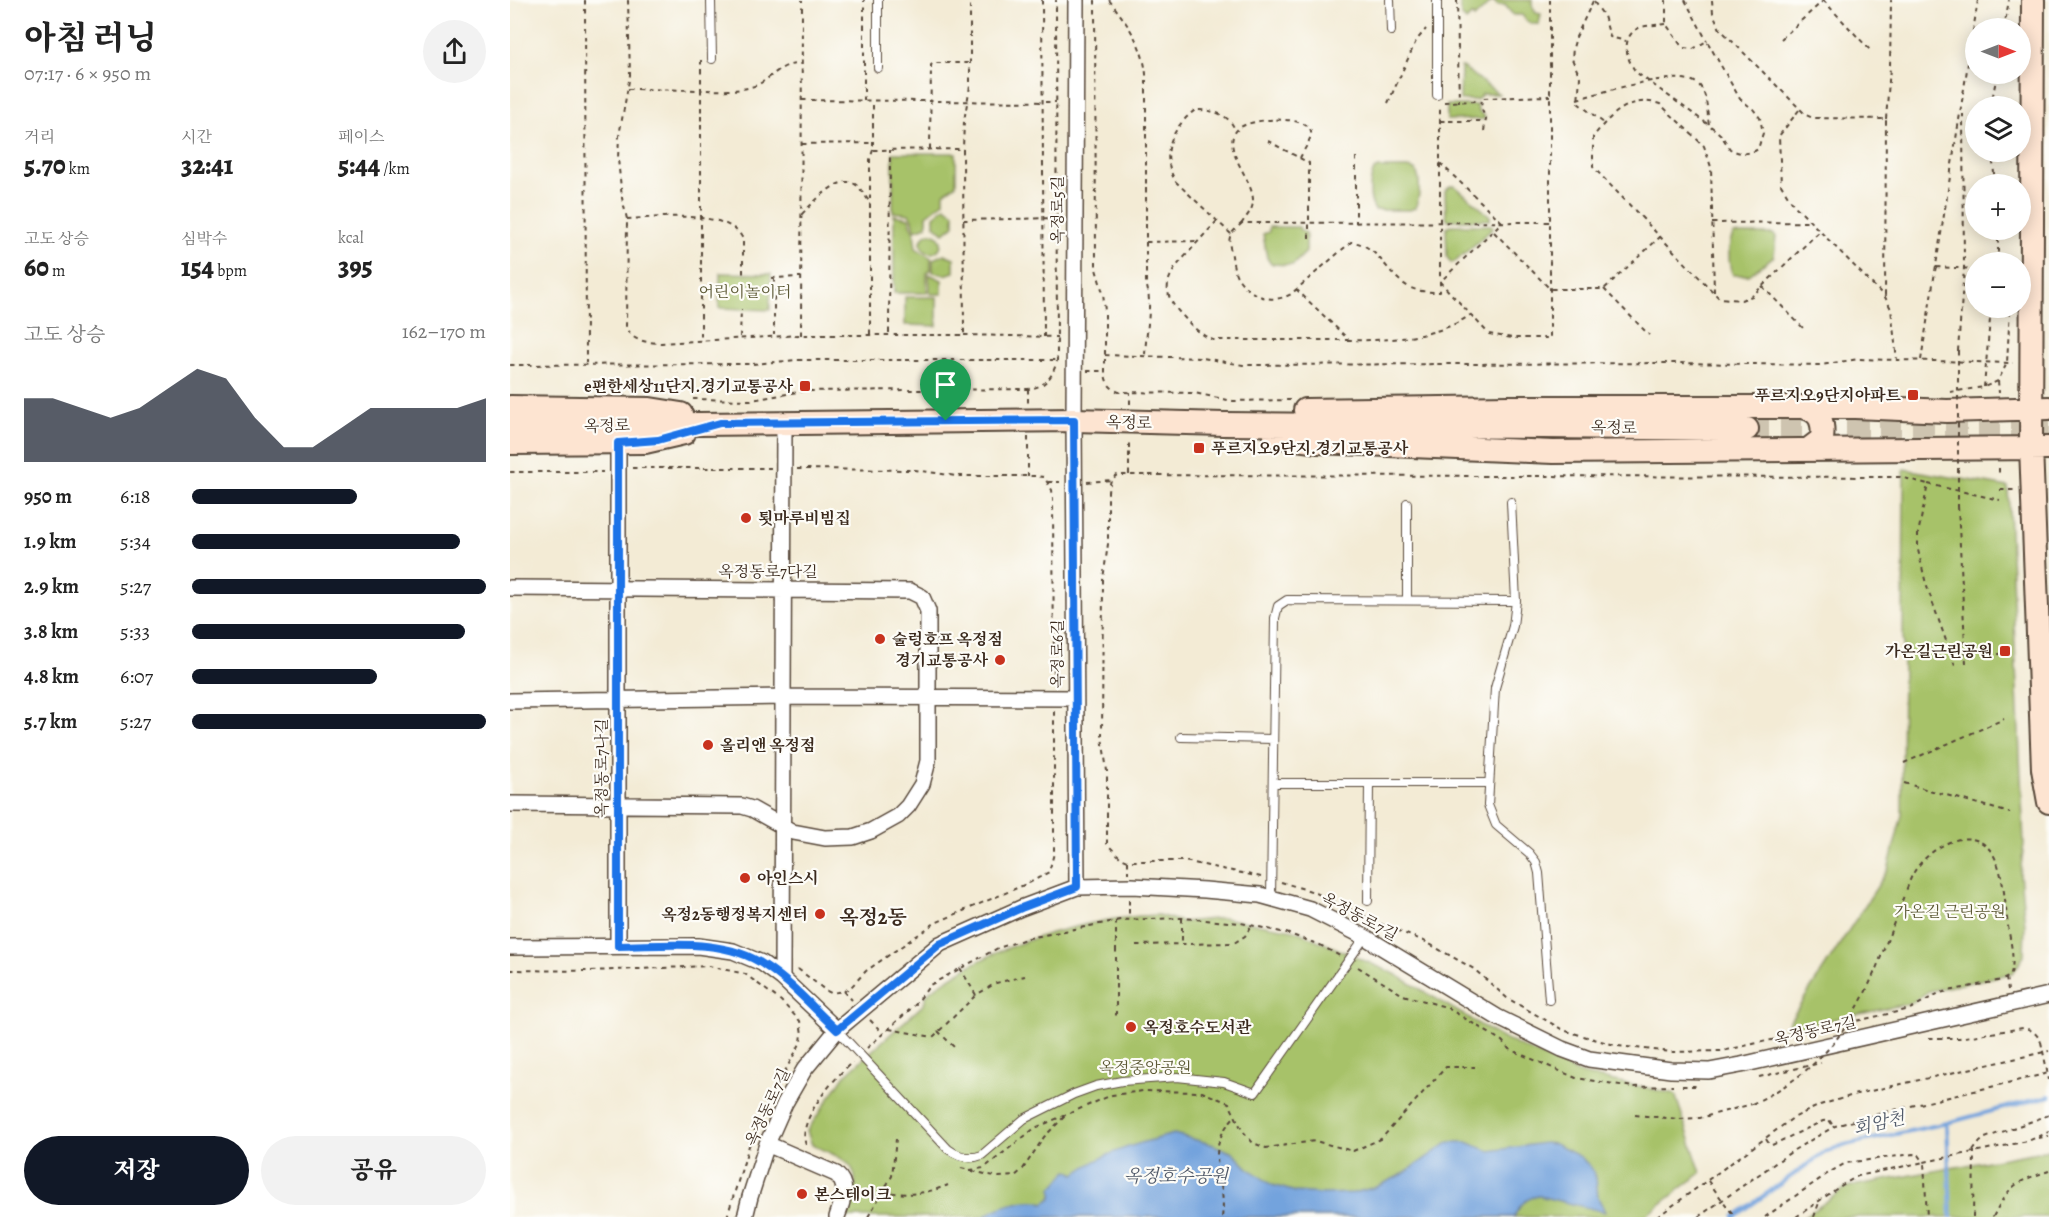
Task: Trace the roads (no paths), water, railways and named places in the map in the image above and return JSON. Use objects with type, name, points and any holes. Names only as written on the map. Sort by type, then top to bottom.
[{"type":"main road","points":[[2034,0],[2043,769],[2049,802]]},
{"type":"main road","points":[[1224,424],[1269,413],[1345,409],[1509,406],[1855,407],[1947,411],[2040,408]]},
{"type":"main road","points":[[510,407],[650,409],[720,423]]},
{"type":"main road","points":[[1806,408],[1814,410],[1823,426],[1822,439],[1809,449]]},
{"type":"main road","name":"옥정로","points":[[510,426],[1074,420],[1224,424],[1747,429]]},
{"type":"main road","points":[[510,443],[618,443],[658,440],[720,423]]},
{"type":"main road","points":[[1224,424],[1279,437],[1309,441],[1531,452],[2040,447]]},
{"type":"street","name":"옥정로5길","points":[[1074,420],[1076,0]]},
{"type":"street","name":"옥정로6길","points":[[1074,420],[1077,887]]},
{"type":"street","points":[[782,978],[784,423]]},
{"type":"street","name":"옥정동로7나길","points":[[618,443],[618,946]]},
{"type":"street","name":"옥정동로7다길","points":[[510,588],[910,591],[922,597],[928,611],[928,761],[922,784],[908,806],[898,816],[871,831],[843,838],[800,834],[742,806],[510,804]]},
{"type":"street","points":[[510,701],[783,697],[1075,698]]},
{"type":"street","name":"옥정동로7길","points":[[745,1217],[767,1144],[785,1103],[804,1070],[837,1030],[940,944],[1021,908],[1077,887],[1131,886],[1260,895],[1310,909],[1365,937],[1497,1017],[1562,1049],[1589,1059],[1671,1070],[1709,1071],[1741,1065],[2049,995]]},
{"type":"street","points":[[510,947],[698,946],[733,951],[762,963],[782,978],[837,1030]]},
{"type":"street","points":[[767,1144],[840,1177],[844,1185],[844,1192],[837,1217]]},
{"type":"lane","points":[[711,0],[712,59]]},
{"type":"lane","points":[[878,0],[878,68]]},
{"type":"lane","points":[[1390,0],[1391,31]]},
{"type":"lane","points":[[1437,0],[1437,94]]},
{"type":"lane","points":[[1511,502],[1515,601],[1513,626],[1495,688],[1488,805],[1490,815],[1496,825],[1529,853],[1536,862],[1539,873],[1549,1000]]},
{"type":"lane","points":[[1407,503],[1407,600]]},
{"type":"lane","points":[[1271,898],[1275,618],[1278,606],[1287,600],[1515,601]]},
{"type":"lane","points":[[1180,737],[1273,739]]},
{"type":"lane","points":[[1273,783],[1488,783]]},
{"type":"lane","points":[[1368,901],[1369,783]]},
{"type":"lane","points":[[837,1030],[948,1149],[961,1157],[975,1158],[982,1155],[1024,1119],[1074,1094],[1096,1086],[1122,1081],[1177,1077],[1224,1082],[1256,1093],[1365,937]]},
{"type":"water","name":"옥정호수공원","points":[[1174,1134],[1211,1144],[1233,1153],[1248,1168],[1272,1185],[1296,1192],[1323,1194],[1353,1193],[1376,1187],[1403,1174],[1449,1142],[1467,1142],[1489,1151],[1544,1143],[1555,1144],[1581,1157],[1592,1169],[1596,1178],[1598,1197],[1605,1212],[1539,1196],[1530,1198],[1524,1203],[1514,1217],[983,1217],[1013,1204],[1030,1201],[1044,1203],[1052,1197],[1052,1188],[1068,1170],[1075,1174],[1110,1154]]},
{"type":"waterway","name":"회암천","points":[[1734,1217],[1825,1152],[1845,1145],[1947,1123],[2049,1096]]},
{"type":"waterway","points":[[1947,1123],[1951,1217]]},
{"type":"tunnel","points":[[1747,429],[2049,427]]},
{"type":"place","name":"e편한세상11단지.경기교통공사","points":[[805,386]]},
{"type":"place","name":"푸르지오9단지아파트","points":[[1913,395]]},
{"type":"place","name":"푸르지오9단지.경기교통공사","points":[[1199,448]]},
{"type":"place","name":"툇마루비빔집","points":[[746,518]]},
{"type":"place","name":"술렁호프 옥정점","points":[[880,639]]},
{"type":"place","name":"가온길근린공원","points":[[2005,651]]},
{"type":"place","name":"경기교통공사","points":[[1000,660]]},
{"type":"place","name":"올리앤 옥정점","points":[[708,745]]},
{"type":"place","name":"아인스시","points":[[745,878]]},
{"type":"place","name":"옥정2동행정복지센터","points":[[820,914]]},
{"type":"place","name":"옥정호수도서관","points":[[1131,1027]]},
{"type":"place","name":"본스테이크","points":[[802,1194]]},
{"type":"district","name":"옥정2동","points":[[873,917]]},
{"type":"park label","name":"어린이놀이터","points":[[745,291]]},
{"type":"park label","name":"가온길 근린공원","points":[[1950,911]]},
{"type":"park label","name":"옥정중앙공원","points":[[1145,1067]]}]
